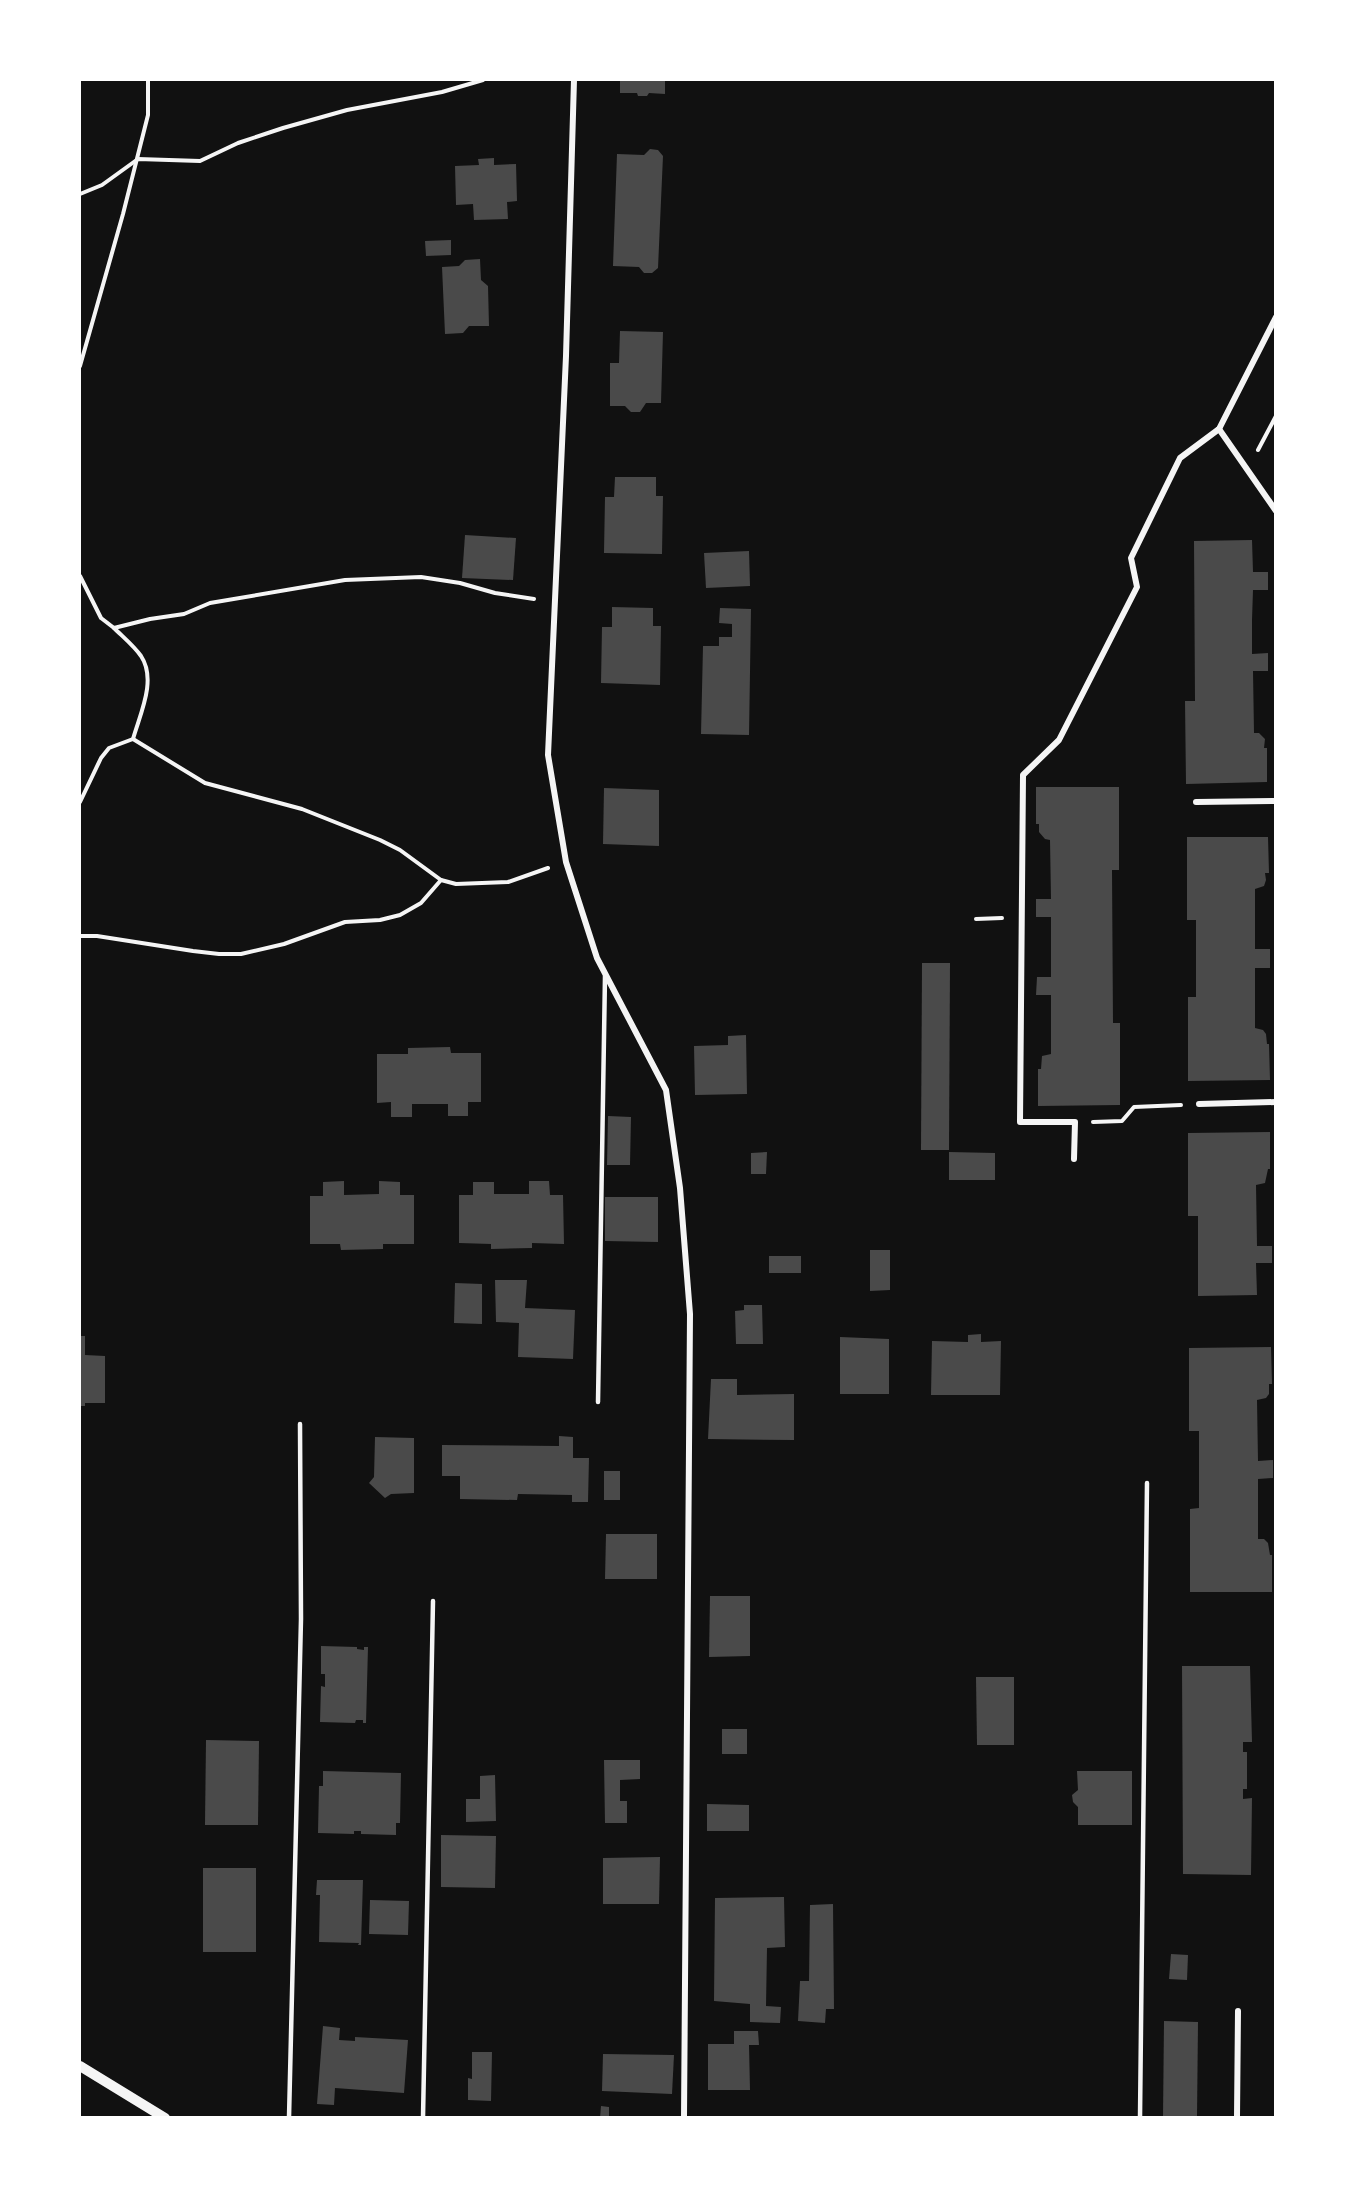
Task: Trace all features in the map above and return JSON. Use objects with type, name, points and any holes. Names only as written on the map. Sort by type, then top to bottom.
[{"type":"street","points":[[574,80],[556,603],[548,755],[566,862],[597,958],[666,1090],[680,1188],[690,1314],[684,2118]]},
{"type":"street","points":[[1074,1159],[1075,1122],[1020,1122],[1023,776],[1059,740],[1137,586],[1131,558],[1180,458],[1219,429],[1275,317]]},
{"type":"street","points":[[1219,429],[1275,511]]},
{"type":"street","points":[[1196,802],[1275,801]]},
{"type":"street","points":[[1199,1104],[1275,1102]]},
{"type":"street","points":[[1237,2118],[1238,2011]]},
{"type":"street","points":[[80,2066],[165,2118]]},
{"type":"lane","points":[[598,1402],[605,974]]},
{"type":"lane","points":[[289,2118],[301,1619],[300,1424]]},
{"type":"lane","points":[[1140,2118],[1147,1483]]},
{"type":"lane","points":[[423,2118],[432,1601]]},
{"type":"path","points":[[80,366],[138,159],[148,115],[148,80]]},
{"type":"path","points":[[80,195],[102,185],[138,159],[200,161],[238,143],[283,128],[346,110],[442,92],[483,80]]},
{"type":"path","points":[[1246,469],[1275,416]]},
{"type":"path","points":[[80,576],[101,618],[141,656],[147,670],[147,687],[133,739]]},
{"type":"path","points":[[114,628],[184,614],[210,603],[345,580],[421,578],[460,583],[495,593],[556,603]]},
{"type":"path","points":[[80,802],[101,758],[109,748],[133,739]]},
{"type":"path","points":[[133,739],[205,783],[302,809],[380,840],[400,850],[441,880],[456,884],[508,882],[566,862]]},
{"type":"path","points":[[80,936],[97,936],[211,953],[241,954],[284,944],[345,922],[380,920],[400,915],[421,903],[441,880]]},
{"type":"path","points":[[1075,1122],[1122,1121],[1134,1107],[1199,1104]]},
{"type":"building","points":[[620,80],[665,80],[665,94],[649,93],[647,96],[638,96],[637,93],[620,93]]},
{"type":"building","points":[[650,149],[658,150],[663,156],[658,268],[652,273],[644,273],[639,267],[613,266],[617,154],[644,155]]},
{"type":"building","points":[[494,158],[494,165],[516,164],[517,201],[507,202],[508,219],[474,220],[473,204],[456,205],[455,166],[479,165],[478,159]]},
{"type":"building","points":[[451,240],[451,255],[426,256],[425,241]]},
{"type":"building","points":[[480,259],[481,280],[488,286],[489,326],[469,326],[463,333],[445,334],[442,267],[459,266],[465,260]]},
{"type":"building","points":[[620,331],[663,332],[661,403],[646,403],[640,412],[631,412],[625,406],[610,406],[610,363],[619,363]]},
{"type":"building","points":[[615,477],[656,477],[656,496],[663,496],[662,554],[604,553],[605,497],[614,497]]},
{"type":"building","points":[[465,535],[516,538],[513,580],[462,578]]},
{"type":"building","points":[[1252,540],[1253,572],[1268,572],[1268,590],[1253,590],[1252,620],[1252,654],[1268,653],[1268,671],[1253,671],[1254,733],[1259,733],[1265,739],[1267,782],[1186,784],[1185,701],[1195,701],[1194,541]]},
{"type":"building","points":[[749,551],[750,586],[706,588],[704,553]]},
{"type":"building","points":[[612,607],[653,608],[653,626],[661,626],[660,685],[601,683],[602,627],[612,627]]},
{"type":"building","points":[[720,608],[751,609],[749,735],[701,734],[703,646],[719,646],[719,637],[732,637],[732,624],[719,623]]},
{"type":"building","points":[[1036,787],[1119,787],[1119,870],[1112,870],[1113,1023],[1120,1023],[1120,1105],[1038,1106],[1038,1069],[1041,1069],[1042,1056],[1051,1054],[1051,995],[1036,995],[1037,977],[1051,977],[1051,917],[1036,917],[1036,899],[1051,899],[1050,840],[1045,839],[1039,832],[1039,824],[1036,824]]},
{"type":"building","points":[[604,788],[659,790],[659,846],[603,844]]},
{"type":"building","points":[[1187,837],[1268,837],[1269,873],[1265,873],[1264,886],[1255,889],[1255,949],[1270,949],[1270,968],[1255,968],[1255,1028],[1263,1030],[1267,1044],[1269,1044],[1270,1080],[1188,1081],[1188,997],[1196,997],[1196,920],[1187,920]]},
{"type":"building","points":[[922,963],[950,963],[949,1150],[921,1150]]},
{"type":"building","points":[[746,1035],[747,1094],[695,1095],[694,1046],[728,1045],[728,1036]]},
{"type":"building","points":[[450,1047],[451,1053],[481,1053],[481,1102],[468,1102],[468,1116],[448,1116],[448,1104],[412,1104],[412,1117],[391,1117],[391,1102],[377,1103],[377,1054],[408,1054],[408,1048]]},
{"type":"building","points":[[608,1116],[631,1117],[630,1165],[607,1165]]},
{"type":"building","points":[[1270,1132],[1270,1169],[1268,1169],[1265,1183],[1256,1185],[1257,1246],[1272,1246],[1272,1263],[1256,1263],[1257,1295],[1198,1296],[1198,1216],[1188,1216],[1188,1133]]},
{"type":"building","points":[[767,1152],[766,1174],[751,1174],[751,1153]]},
{"type":"building","points":[[949,1152],[995,1153],[995,1180],[949,1180]]},
{"type":"building","points":[[344,1181],[344,1195],[379,1194],[379,1181],[400,1182],[400,1195],[414,1195],[414,1244],[383,1244],[383,1249],[341,1250],[340,1244],[310,1244],[310,1196],[323,1196],[323,1182]]},
{"type":"building","points":[[529,1181],[549,1181],[550,1195],[563,1195],[564,1244],[532,1243],[532,1248],[491,1249],[491,1244],[459,1243],[459,1195],[473,1195],[473,1182],[494,1182],[494,1194],[529,1194]]},
{"type":"building","points":[[605,1197],[658,1197],[658,1242],[605,1241]]},
{"type":"building","points":[[870,1250],[890,1250],[890,1290],[870,1291]]},
{"type":"building","points":[[769,1256],[801,1256],[801,1273],[769,1273]]},
{"type":"building","points":[[495,1280],[527,1280],[525,1308],[575,1310],[573,1359],[518,1357],[519,1323],[496,1322]]},
{"type":"building","points":[[455,1283],[482,1284],[482,1324],[454,1323]]},
{"type":"building","points":[[744,1305],[762,1305],[763,1344],[736,1344],[735,1311],[744,1310]]},
{"type":"building","points":[[981,1334],[981,1342],[1001,1341],[1000,1395],[931,1395],[932,1341],[968,1342],[968,1335]]},
{"type":"building","points":[[80,1336],[85,1336],[85,1355],[105,1356],[105,1403],[85,1403],[85,1406],[80,1406]]},
{"type":"building","points":[[840,1337],[889,1339],[889,1394],[840,1394]]},
{"type":"building","points":[[1271,1347],[1272,1384],[1269,1384],[1269,1394],[1266,1398],[1257,1400],[1258,1461],[1273,1460],[1273,1478],[1258,1479],[1258,1539],[1264,1539],[1268,1543],[1270,1555],[1272,1555],[1272,1592],[1190,1592],[1190,1509],[1199,1508],[1199,1431],[1189,1431],[1189,1348]]},
{"type":"building","points":[[711,1379],[737,1379],[737,1395],[794,1394],[794,1440],[708,1439]]},
{"type":"building","points":[[559,1436],[573,1437],[573,1458],[589,1458],[588,1502],[572,1502],[572,1495],[518,1494],[517,1500],[460,1499],[460,1476],[442,1476],[442,1445],[559,1446]]},
{"type":"building","points":[[375,1437],[414,1438],[414,1493],[391,1494],[385,1498],[369,1483],[374,1477]]},
{"type":"building","points":[[604,1471],[620,1471],[620,1500],[604,1500]]},
{"type":"building","points":[[606,1534],[657,1534],[657,1579],[605,1579]]},
{"type":"building","points":[[710,1596],[750,1596],[750,1656],[709,1657]]},
{"type":"building","points":[[321,1646],[357,1647],[357,1649],[364,1650],[364,1647],[368,1647],[366,1723],[363,1723],[363,1720],[356,1720],[355,1723],[320,1722],[321,1686],[325,1687],[325,1674],[321,1674]]},
{"type":"building","points":[[1182,1666],[1250,1666],[1252,1742],[1243,1742],[1243,1752],[1247,1752],[1247,1789],[1243,1789],[1243,1799],[1252,1798],[1251,1875],[1183,1874]]},
{"type":"building","points":[[976,1677],[1014,1677],[1014,1745],[977,1745]]},
{"type":"building","points":[[722,1729],[747,1729],[747,1754],[722,1754]]},
{"type":"building","points":[[206,1740],[259,1741],[258,1825],[205,1825]]},
{"type":"building","points":[[604,1760],[640,1760],[640,1779],[620,1780],[620,1801],[627,1801],[627,1823],[605,1823]]},
{"type":"building","points":[[323,1771],[401,1773],[400,1823],[396,1823],[396,1835],[361,1834],[361,1831],[354,1831],[354,1834],[318,1833],[319,1786],[323,1786]]},
{"type":"building","points":[[1077,1771],[1132,1771],[1132,1825],[1078,1825],[1078,1807],[1073,1802],[1072,1795],[1078,1790]]},
{"type":"building","points":[[495,1775],[496,1821],[466,1822],[466,1799],[480,1799],[480,1776]]},
{"type":"building","points":[[707,1804],[749,1805],[749,1831],[707,1831]]},
{"type":"building","points":[[441,1835],[496,1836],[495,1888],[441,1887]]},
{"type":"building","points":[[660,1857],[659,1904],[603,1904],[603,1858]]},
{"type":"building","points":[[203,1868],[256,1868],[256,1952],[203,1952]]},
{"type":"building","points":[[317,1880],[363,1880],[361,1945],[358,1945],[359,1943],[319,1942],[320,1895],[316,1895]]},
{"type":"building","points":[[784,1897],[785,1947],[767,1948],[766,2006],[781,2007],[780,2023],[750,2022],[750,2004],[714,2001],[715,1898]]},
{"type":"building","points":[[370,1900],[409,1901],[408,1935],[369,1934]]},
{"type":"building","points":[[833,1904],[834,2009],[826,2009],[825,2023],[798,2021],[800,1981],[809,1981],[810,1905]]},
{"type":"building","points":[[1171,1954],[1188,1955],[1187,1980],[1169,1979]]},
{"type":"building","points":[[1164,2021],[1198,2022],[1197,2118],[1163,2118]]},
{"type":"building","points":[[323,2026],[340,2028],[339,2040],[355,2041],[355,2037],[408,2040],[404,2093],[335,2088],[334,2105],[317,2104]]},
{"type":"building","points":[[734,2031],[758,2031],[759,2045],[749,2045],[750,2090],[708,2090],[708,2044],[734,2044]]},
{"type":"building","points":[[472,2052],[492,2052],[491,2101],[468,2100],[468,2078],[472,2079]]},
{"type":"building","points":[[603,2054],[674,2055],[672,2094],[602,2091]]},
{"type":"building","points":[[601,2106],[609,2107],[609,2118],[600,2118]]}]
